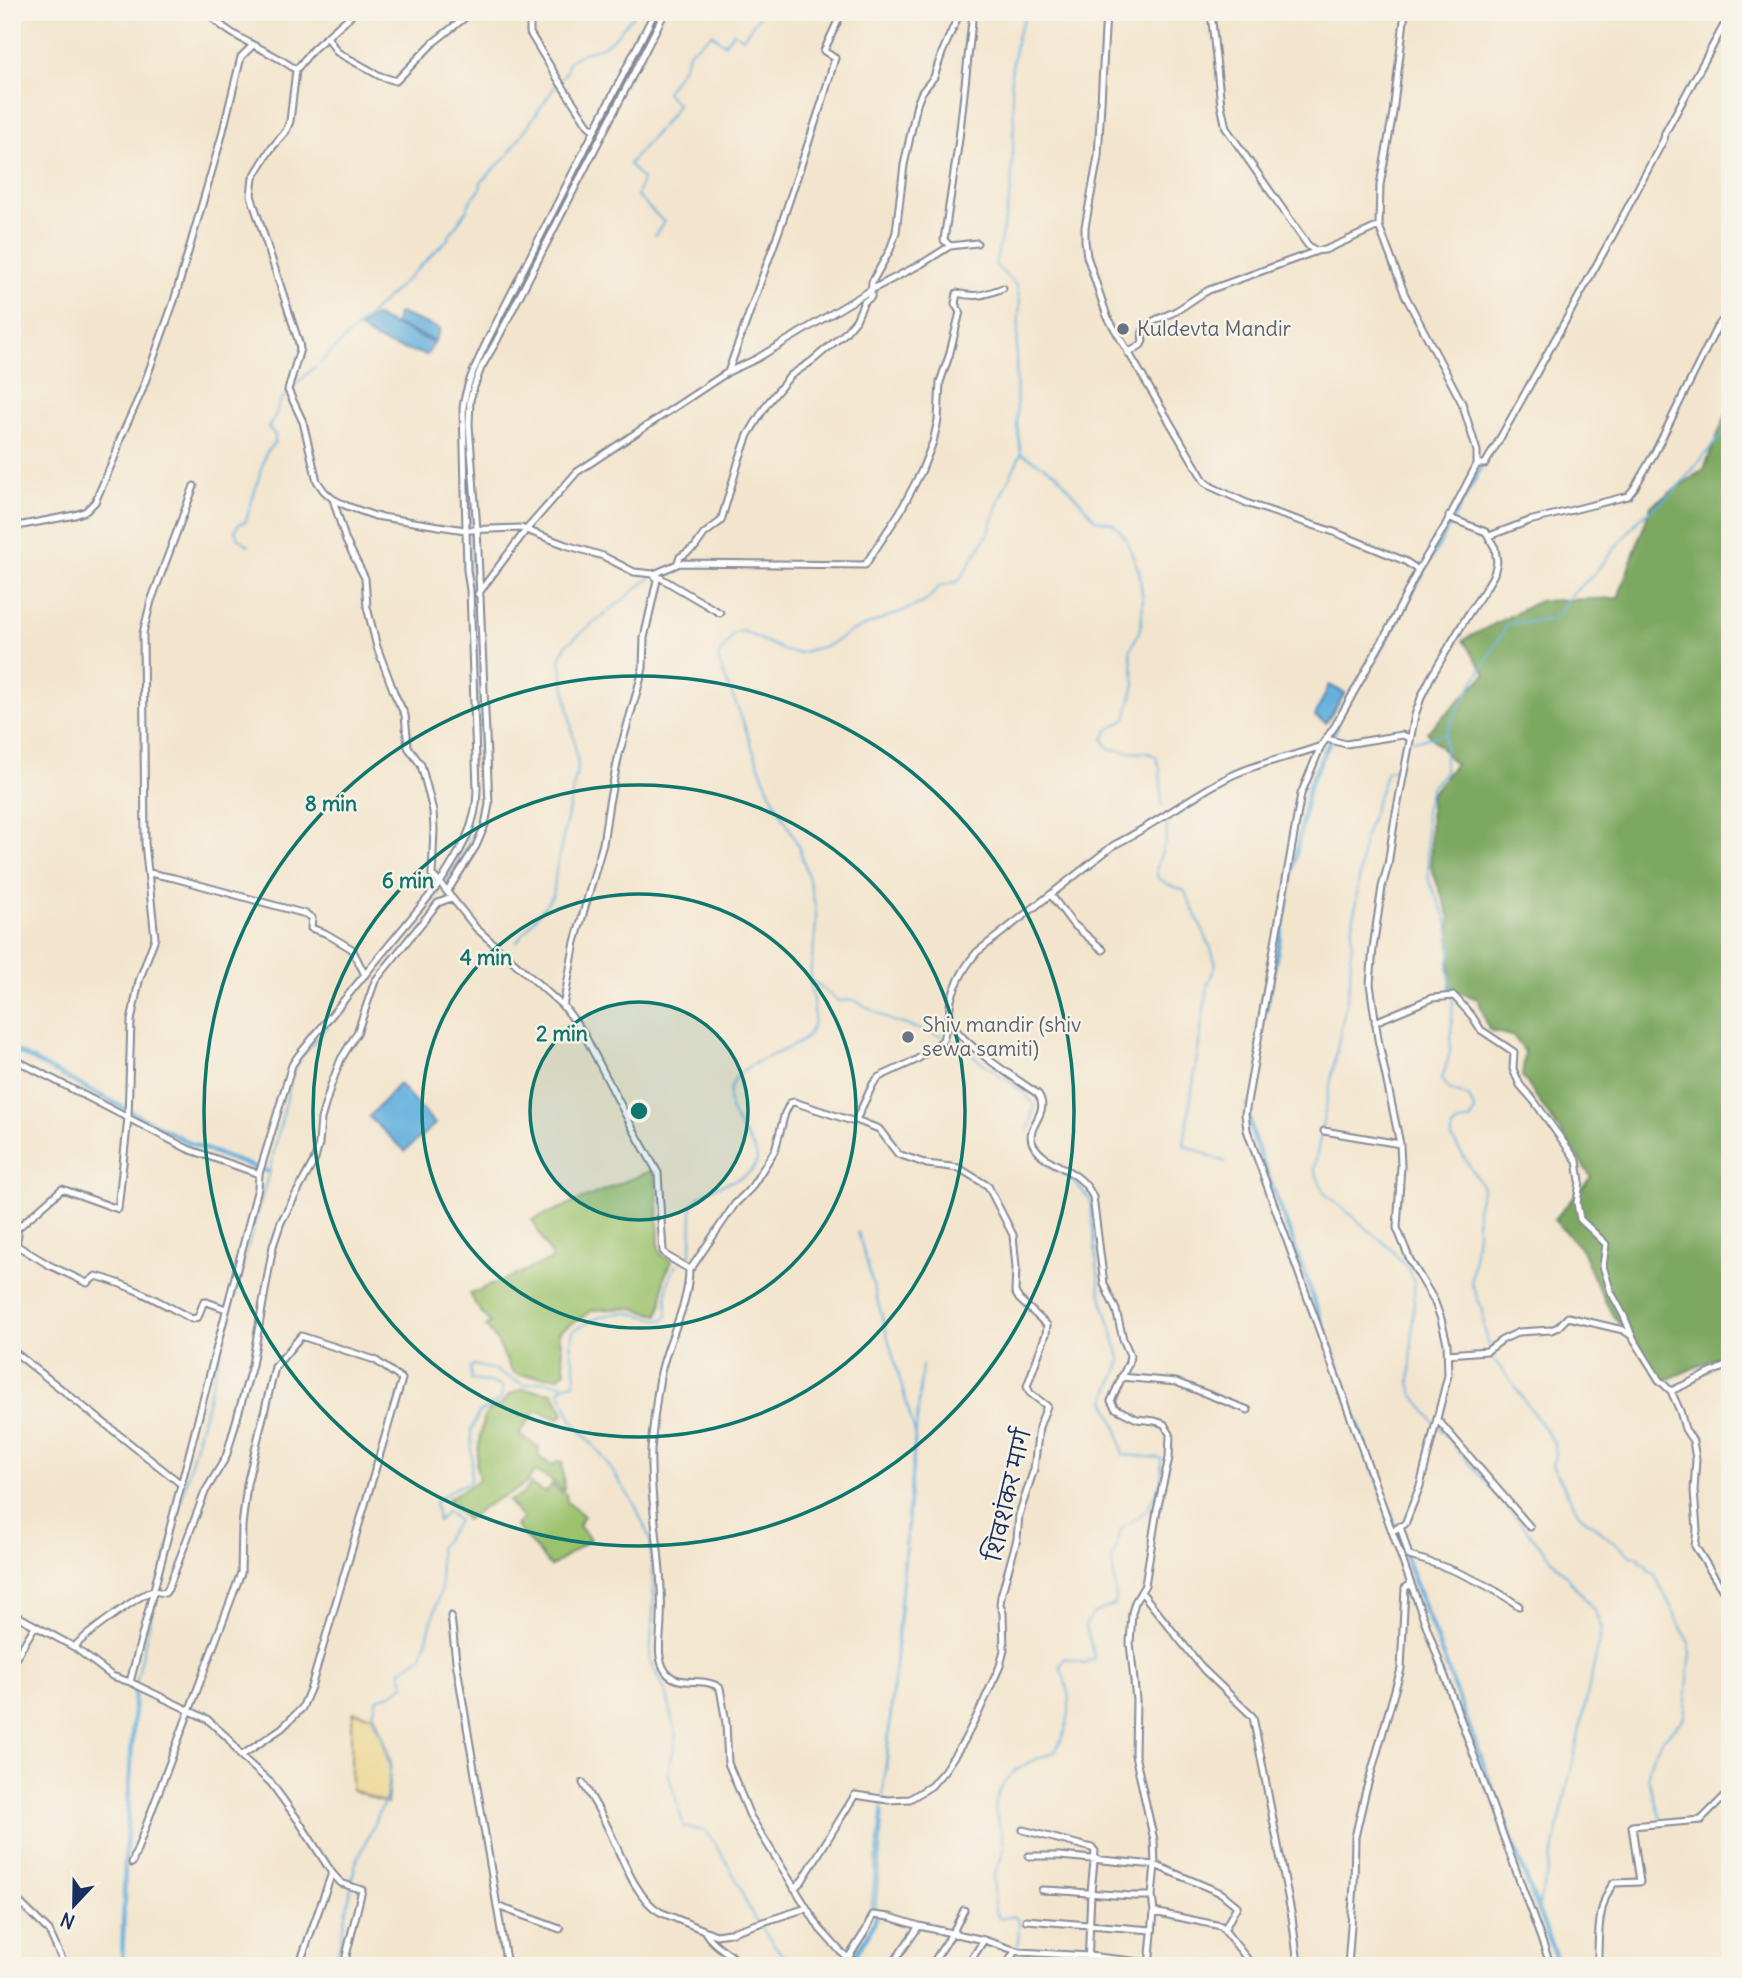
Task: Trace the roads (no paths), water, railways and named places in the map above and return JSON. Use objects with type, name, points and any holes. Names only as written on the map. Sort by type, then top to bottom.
[{"type":"street","points":[[206,12],[221,27],[296,70]]},
{"type":"street","points":[[355,12],[313,49],[296,70],[290,121],[253,178],[251,195],[299,343],[300,349],[288,390],[303,422],[317,481],[333,499],[375,516],[465,530],[517,527],[603,556],[634,572],[654,574],[720,613]]},
{"type":"street","points":[[328,38],[337,52],[380,76],[396,81],[435,42],[472,12]]},
{"type":"street","points":[[530,12],[530,33],[588,125],[594,130]]},
{"type":"street","points":[[443,887],[471,829],[477,808],[470,590],[465,530],[463,408],[468,382],[655,12]]},
{"type":"street","points":[[134,1684],[181,1484],[258,1188],[259,1174],[292,1065],[476,846],[485,825],[489,804],[469,425],[470,400],[481,368],[665,12]]},
{"type":"street","points":[[728,372],[824,99],[835,58],[824,51],[842,12]]},
{"type":"street","points":[[677,564],[680,557],[695,547],[704,534],[721,521],[744,447],[767,404],[790,376],[844,334],[856,320],[864,302],[871,297],[872,282],[890,250],[896,232],[904,165],[917,104],[922,92],[934,77],[960,12]]},
{"type":"street","points":[[950,246],[944,240],[974,12]]},
{"type":"street","points":[[1106,12],[1098,157],[1084,241],[1107,316],[1205,482],[1249,504],[1345,537],[1405,561],[1418,570]]},
{"type":"street","points":[[1210,12],[1226,128],[1307,244],[1317,251]]},
{"type":"street","points":[[333,499],[346,541],[365,578],[367,607],[377,647],[395,695],[403,707],[408,747],[421,765],[427,787],[433,811],[432,875],[476,928],[563,1007],[583,1032],[658,1173],[663,1251],[686,1267],[692,1267],[735,1203],[751,1188],[775,1150],[790,1103],[856,1120],[879,1077],[916,1059],[943,1040],[957,985],[973,957],[1114,845],[1224,779],[1330,741],[1418,570],[1452,518],[1477,464],[1477,451],[1462,403],[1405,295],[1379,226],[1380,185],[1393,113],[1405,12]]},
{"type":"street","points":[[1477,464],[1485,464],[1498,442],[1612,237],[1730,14]]},
{"type":"street","points":[[12,527],[75,515],[86,511],[96,502],[141,393],[174,301],[242,57],[252,46]]},
{"type":"street","points":[[1128,353],[1142,345],[1144,330],[1154,320],[1174,312],[1193,298],[1325,250],[1379,226]]},
{"type":"street","points":[[478,594],[526,530],[577,472],[728,372],[756,359],[871,290],[950,246],[977,243]]},
{"type":"street","points":[[654,574],[677,564],[865,565],[900,512],[933,442],[938,420],[940,382],[960,312],[955,304],[957,293],[972,297],[982,296],[1003,288]]},
{"type":"street","points":[[1489,536],[1529,521],[1628,496],[1656,452],[1716,329],[1730,315]]},
{"type":"street","points":[[194,486],[151,601],[143,633],[145,843],[155,939],[139,981],[131,1021],[128,1118],[118,1209],[62,1189],[13,1230],[18,1234],[16,1245],[86,1283],[96,1276],[118,1282],[139,1290],[192,1319],[198,1317],[204,1301],[226,1309]]},
{"type":"street","points":[[1396,1528],[1405,1524],[1420,1486],[1448,1375],[1448,1354],[1434,1300],[1410,1260],[1397,1228],[1400,1144],[1370,984],[1382,887],[1410,738],[1422,695],[1494,574],[1497,562],[1495,548],[1486,532],[1452,518]]},
{"type":"street","points":[[563,1007],[575,942],[603,844],[619,754],[643,668],[644,638],[657,580],[654,574]]},
{"type":"street","points":[[1330,741],[1346,744],[1402,735],[1410,738]]},
{"type":"street","points":[[1321,746],[1301,794],[1298,809],[1245,1114],[1247,1130],[1396,1528],[1409,1556],[1436,1563],[1520,1606]]},
{"type":"street","points":[[149,873],[306,914],[312,918],[311,928],[352,949],[365,975]]},
{"type":"street","points":[[1051,895],[1072,923],[1103,950]]},
{"type":"street","points":[[74,1647],[83,1637],[121,1610],[155,1592],[165,1593],[168,1589],[205,1492],[226,1457],[252,1365],[273,1245],[281,1222],[315,1159],[321,1119],[341,1059],[358,1032],[375,981],[438,903],[452,898]]},
{"type":"street","points":[[1375,1022],[1433,998],[1454,996],[1481,1030],[1514,1052],[1513,1069],[1520,1085],[1577,1161],[1580,1181],[1577,1203],[1580,1219],[1606,1244],[1603,1266],[1611,1292],[1625,1316],[1632,1336],[1659,1380],[1671,1391],[1685,1429],[1693,1441],[1696,1460],[1695,1546],[1730,1602]]},
{"type":"street","points":[[843,1966],[866,1930],[872,1915],[953,1932],[1009,1947],[1018,1952],[1089,1956],[1149,1964],[1154,1912],[1154,1840],[1135,1755],[1136,1700],[1130,1643],[1135,1602],[1145,1585],[1157,1510],[1169,1458],[1170,1434],[1164,1424],[1137,1419],[1115,1408],[1111,1401],[1130,1356],[1116,1310],[1104,1284],[1093,1197],[1087,1184],[1047,1158],[1033,1145],[1031,1131],[1042,1110],[1043,1101],[1038,1094],[964,1039],[951,1024],[949,1011]]},
{"type":"street","points":[[12,1058],[199,1154],[259,1174]]},
{"type":"street","name":"शिवशंकर मार्ग","points":[[794,1888],[802,1881],[855,1795],[888,1800],[910,1799],[938,1780],[964,1741],[1002,1658],[1004,1640],[1001,1596],[1017,1539],[1019,1515],[1034,1469],[1039,1427],[1047,1406],[1030,1393],[1027,1386],[1047,1325],[1015,1292],[1013,1235],[988,1185],[960,1168],[928,1164],[898,1154],[879,1129],[856,1120]]},
{"type":"street","points":[[1324,1131],[1400,1144]]},
{"type":"street","points":[[686,1267],[679,1322],[661,1374],[651,1453],[659,1556],[662,1619],[659,1646],[662,1664],[667,1673],[675,1679],[714,1683],[720,1688],[726,1723],[728,1763],[750,1816],[820,1929],[858,1966]]},
{"type":"street","points":[[1448,1354],[1490,1350],[1502,1340],[1519,1332],[1558,1327],[1568,1317],[1623,1330],[1632,1336]]},
{"type":"street","points":[[132,1863],[241,1573],[242,1526],[247,1484],[275,1367],[301,1336],[375,1360],[402,1378],[303,1708],[282,1728],[241,1756]]},
{"type":"street","points":[[12,1350],[181,1484]]},
{"type":"street","points":[[1671,1391],[1730,1364]]},
{"type":"street","points":[[1121,1377],[1175,1382],[1248,1410]]},
{"type":"street","points":[[1436,1422],[1530,1527]]},
{"type":"street","points":[[1396,1528],[1411,1584],[1551,1966]]},
{"type":"street","points":[[1348,1966],[1355,1837],[1364,1794],[1401,1668],[1405,1588],[1411,1584]]},
{"type":"street","points":[[1142,1593],[1204,1670],[1253,1717],[1293,1917],[1300,1966]]},
{"type":"street","points":[[12,1613],[74,1647],[112,1676],[207,1719],[228,1738],[241,1756],[271,1783],[332,1873],[341,1883],[362,1890],[346,1956],[347,1966]]},
{"type":"street","points":[[451,1616],[456,1661],[507,1966]]},
{"type":"street","points":[[12,1664],[35,1626]]},
{"type":"street","points":[[583,1783],[638,1889],[652,1908],[716,1935],[807,1908]]},
{"type":"street","points":[[1598,1966],[1599,1925],[1610,1889],[1615,1883],[1640,1882],[1632,1826],[1701,1820],[1730,1791]]},
{"type":"street","points":[[1023,1830],[1092,1848],[1095,1852],[1088,1966]]},
{"type":"street","points":[[1029,1856],[1155,1864],[1221,1893],[1237,1906],[1224,1930]]},
{"type":"street","points":[[301,1966],[332,1873]]},
{"type":"street","points":[[1042,1890],[1152,1896]]},
{"type":"street","points":[[12,1895],[49,1931],[65,1966]]},
{"type":"street","points":[[497,1906],[560,1928]]},
{"type":"street","points":[[931,1966],[964,1910]]},
{"type":"street","points":[[1154,1912],[1221,1926],[1253,1966]]},
{"type":"street","points":[[1026,1920],[1152,1930]]},
{"type":"street","points":[[891,1966],[919,1926]]},
{"type":"street","points":[[705,1932],[710,1940],[743,1966]]},
{"type":"street","points":[[967,1966],[984,1940]]},
{"type":"street","points":[[1006,1966],[1018,1952]]},
{"type":"water","points":[[399,313],[440,329],[435,341],[394,324]]},
{"type":"water","points":[[374,316],[434,343],[427,355],[383,343],[359,328]]},
{"type":"water","points":[[1329,685],[1345,693],[1326,723],[1315,716]]},
{"type":"water","points":[[399,1084],[435,1124],[405,1151],[369,1117]]},
{"type":"waterway","points":[[562,77],[567,71],[569,61],[602,47],[614,38],[636,12]]},
{"type":"waterway","points":[[477,370],[624,84],[658,12]]},
{"type":"waterway","points":[[655,235],[664,222],[637,196],[642,179],[629,164],[671,115],[677,104],[666,92],[690,51],[712,34],[724,44],[734,32],[743,38],[762,12]]},
{"type":"waterway","points":[[681,1261],[691,1253],[692,1207],[697,1199],[714,1188],[743,1176],[756,1164],[757,1156],[734,1118],[730,1106],[729,1095],[733,1082],[750,1066],[806,1037],[814,1018],[810,978],[816,914],[808,878],[797,843],[764,777],[718,657],[734,633],[743,631],[785,651],[799,653],[829,645],[852,631],[925,602],[940,586],[959,581],[989,532],[1000,497],[1021,454],[1017,425],[1016,358],[1020,303],[1017,286],[995,265],[1011,192],[1014,124],[1011,74],[1017,36],[1027,12]]},
{"type":"waterway","points":[[320,363],[448,239],[471,199],[480,190],[481,182],[508,155],[558,82]]},
{"type":"waterway","points":[[249,546],[238,538],[235,531],[238,525],[246,521],[266,453],[275,442],[275,435],[268,427],[285,396],[315,367]]},
{"type":"waterway","points":[[1489,1346],[1483,1311],[1471,1283],[1477,1209],[1483,1187],[1452,1138],[1452,1128],[1471,1119],[1475,1111],[1469,1097],[1449,1089],[1442,1079],[1450,1053],[1453,1001],[1448,967],[1452,943],[1445,915],[1429,881],[1425,810],[1431,787],[1445,772],[1445,734],[1508,624],[1554,619],[1571,595],[1592,576],[1639,519],[1672,494],[1730,425]]},
{"type":"waterway","points":[[1022,454],[1056,473],[1095,519],[1114,524],[1125,537],[1139,571],[1143,600],[1141,627],[1130,651],[1135,684],[1126,719],[1108,730],[1103,739],[1108,748],[1148,753],[1156,757],[1160,768],[1162,805]]},
{"type":"waterway","points":[[158,1589],[293,1073],[301,1057],[410,929],[449,878],[478,821],[481,801],[479,713],[467,467]]},
{"type":"waterway","points":[[1377,656],[1480,469]]},
{"type":"waterway","points":[[517,942],[553,895],[578,765],[560,659],[566,645],[651,577]]},
{"type":"waterway","points":[[1266,1010],[1309,786],[1336,728]]},
{"type":"waterway","points":[[1412,740],[1444,734]]},
{"type":"waterway","points":[[1407,740],[1399,768],[1387,771],[1364,839],[1352,933],[1350,982],[1314,1169],[1325,1194],[1390,1248],[1410,1271],[1414,1283],[1410,1382],[1413,1394],[1434,1422]]},
{"type":"waterway","points":[[1167,822],[1166,840],[1157,866],[1157,877],[1184,890],[1216,964],[1208,984],[1184,1145],[1225,1162]]},
{"type":"waterway","points":[[811,980],[838,1001],[854,1000],[890,1020],[941,1036]]},
{"type":"waterway","points":[[946,1038],[1025,1093],[1034,1105],[1029,1131]]},
{"type":"waterway","points":[[12,1049],[190,1143],[269,1172]]},
{"type":"waterway","points":[[1248,1105],[1254,1139],[1409,1566],[1559,1966]]},
{"type":"waterway","points":[[1018,1948],[1019,1922],[1014,1916],[1000,1919],[994,1908],[994,1878],[1004,1846],[996,1813],[996,1800],[1003,1784],[1015,1771],[1055,1752],[1061,1741],[1068,1720],[1069,1700],[1060,1666],[1065,1658],[1084,1663],[1094,1658],[1085,1626],[1092,1614],[1114,1605],[1116,1593],[1112,1562],[1121,1529],[1146,1511],[1161,1481],[1161,1458],[1123,1455],[1118,1431],[1105,1400],[1121,1361],[1100,1292],[1090,1199],[1071,1179],[1041,1158]]},
{"type":"waterway","points":[[858,1232],[915,1433],[883,1796]]},
{"type":"waterway","points":[[334,1966],[355,1865],[386,1798],[390,1769],[383,1739],[372,1718],[377,1699],[390,1695],[405,1685],[400,1671],[422,1656],[441,1589],[439,1548],[458,1521],[447,1511],[438,1521],[435,1502],[455,1488],[470,1482],[471,1431],[479,1413],[501,1399],[503,1387],[471,1380],[470,1368],[474,1365],[494,1370],[524,1385],[544,1381],[566,1385],[574,1383],[576,1374],[570,1347],[573,1331],[592,1320],[614,1314],[629,1313],[663,1320],[667,1316],[669,1283],[677,1265]]},
{"type":"waterway","points":[[1491,1351],[1494,1360],[1554,1443],[1556,1453],[1552,1465],[1579,1514],[1631,1556],[1639,1557],[1640,1562],[1646,1564],[1648,1570],[1654,1573],[1688,1641],[1691,1652],[1684,1718],[1663,1739],[1649,1767],[1648,1778],[1661,1819]]},
{"type":"waterway","points":[[886,1772],[922,1365]]},
{"type":"waterway","points":[[565,1385],[559,1390],[573,1422],[601,1454],[635,1505],[650,1539],[654,1597],[650,1659],[666,1692],[677,1736],[668,1772],[684,1827],[706,1831],[731,1870],[757,1922]]},
{"type":"waterway","points":[[1438,1426],[1583,1596],[1594,1610],[1602,1628],[1553,1852],[1537,1911]]},
{"type":"waterway","points":[[135,1689],[156,1594]]},
{"type":"waterway","points":[[122,1966],[135,1689]]},
{"type":"waterway","points":[[871,1915],[882,1802]]},
{"type":"waterway","points":[[875,1912],[883,1810]]},
{"type":"waterway","points":[[854,1957],[875,1918]]},
{"type":"waterway","points":[[761,1927],[788,1966]]},
{"type":"waterway","points":[[1018,1954],[1020,1966]]},
{"type":"place","name":"Kuldevta Mandir","points":[[1123,329]]},
{"type":"place","name":"Shiv mandir (shiv sewa samiti)","points":[[908,1037]]}]
